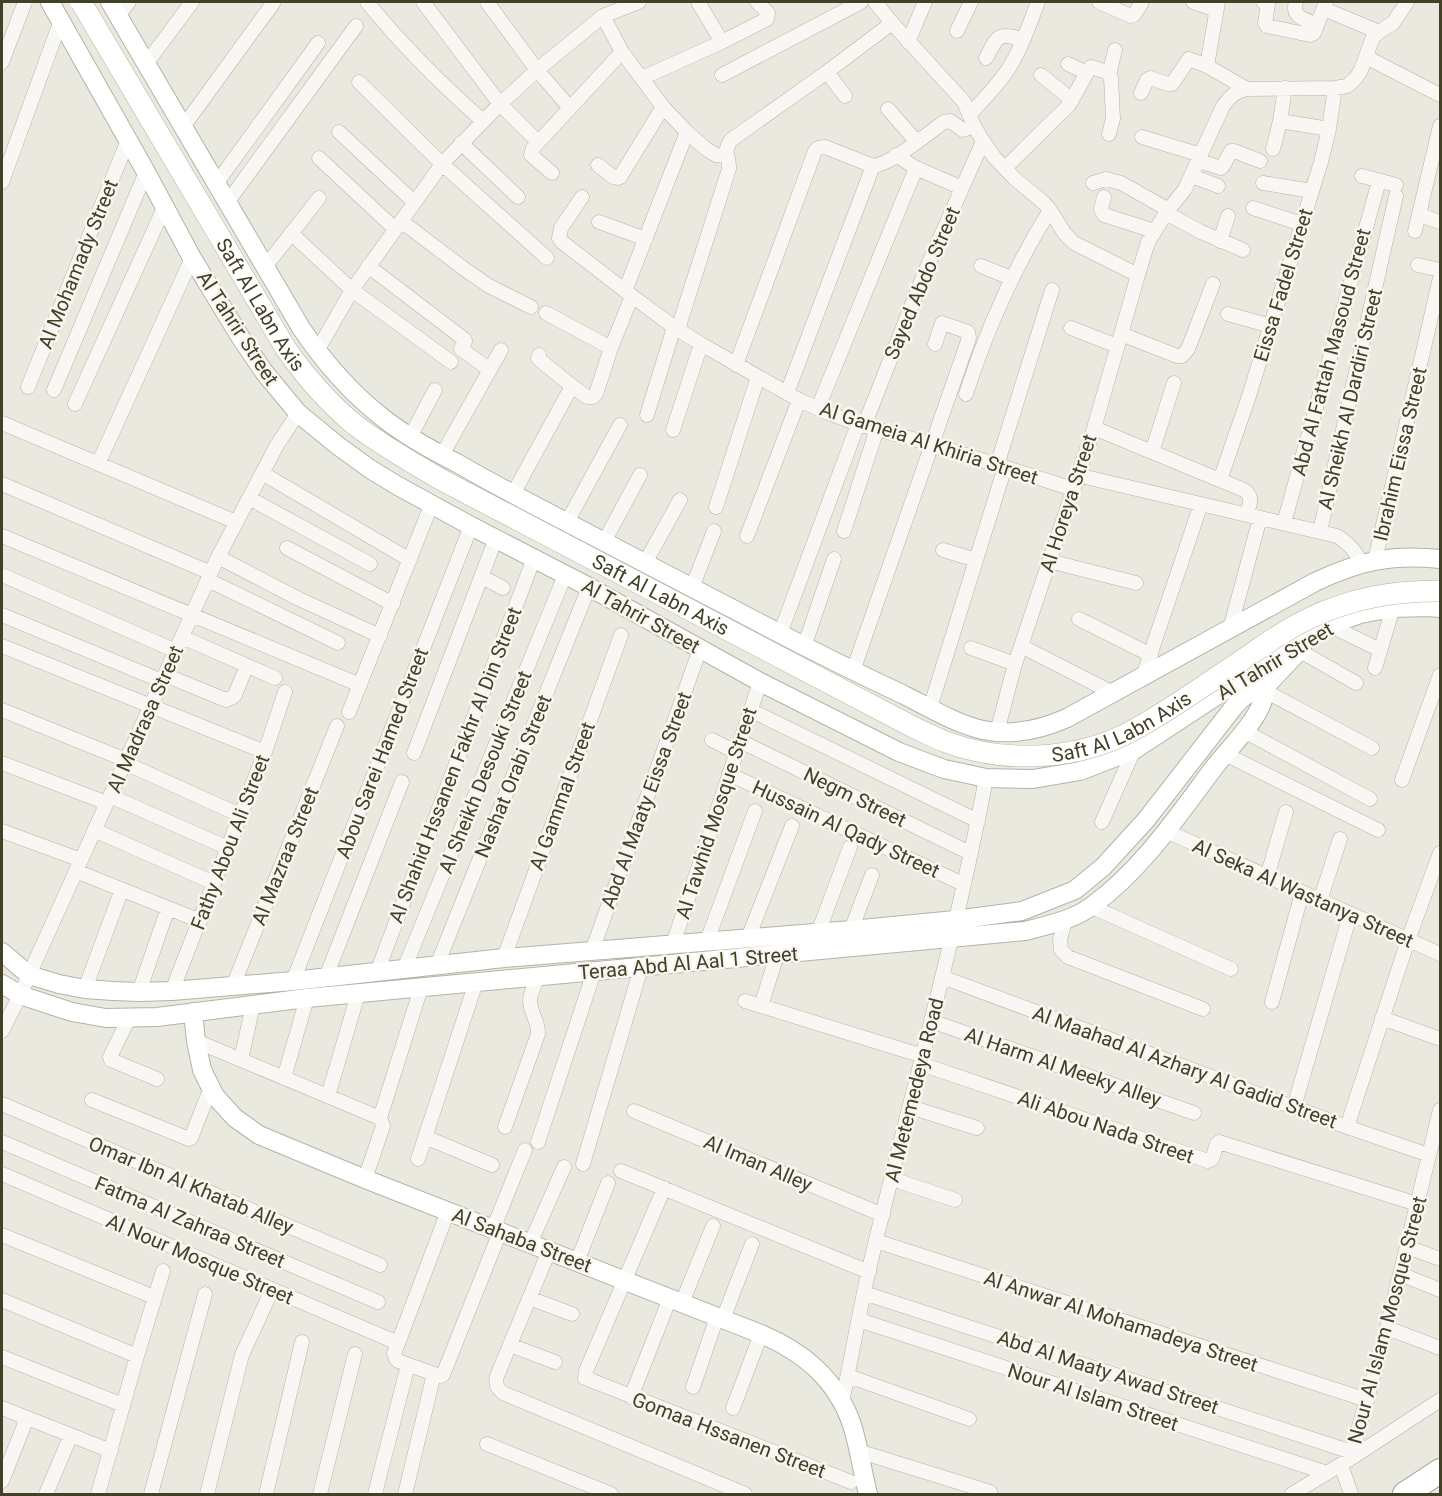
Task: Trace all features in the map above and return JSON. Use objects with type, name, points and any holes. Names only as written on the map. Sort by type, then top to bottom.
[{"type":"highway","points":[[1405,1494],[1440,1471]]},
{"type":"main road","name":"Saft Al Labn Axis","points":[[81,2],[286,349],[329,402],[354,424],[438,478],[913,727],[946,742],[982,752],[1018,756],[1055,754],[1091,747],[1126,734],[1158,716],[1307,620],[1340,606],[1375,596],[1411,591],[1440,591]]},
{"type":"main road","name":"Saft Al Labn Axis","points":[[602,548],[931,726],[982,743],[1018,747],[1054,746],[1089,739],[1123,726],[1272,630],[1338,597],[1374,588],[1411,583],[1440,583]]},
{"type":"street","points":[[2,62],[25,2]]},
{"type":"street","name":"Al Tahrir Street","points":[[50,2],[146,171],[192,258],[264,372],[298,413],[370,469],[471,526],[589,587],[760,682],[899,752],[944,769],[986,778],[1033,779],[1080,771],[1134,750],[1321,629],[1360,614],[1393,608],[1428,606],[1440,608]]},
{"type":"street","points":[[146,64],[192,2]]},
{"type":"street","points":[[183,127],[274,2]]},
{"type":"street","points":[[367,2],[411,53],[483,121]]},
{"type":"street","points":[[423,2],[500,104],[538,142]]},
{"type":"street","points":[[316,351],[368,267],[442,164],[461,143],[537,70],[603,16],[639,2]]},
{"type":"street","points":[[698,2],[722,42]]},
{"type":"street","points":[[642,78],[767,19],[768,13],[758,2]]},
{"type":"street","points":[[722,75],[861,2]]},
{"type":"street","points":[[874,2],[964,102],[983,141],[1005,168],[1050,210],[1065,234],[1074,243],[1138,275]]},
{"type":"street","points":[[908,42],[925,2]]},
{"type":"street","points":[[957,31],[971,2]]},
{"type":"street","points":[[736,365],[818,147],[825,147],[873,166],[882,164],[944,122],[950,122],[963,129],[1008,70],[1038,2]]},
{"type":"street","points":[[1099,2],[1131,16],[1142,2]]},
{"type":"street","points":[[1193,2],[1217,6],[1207,66]]},
{"type":"street","points":[[1263,2],[1268,4],[1265,23],[1269,27],[1310,35],[1314,33],[1325,5],[1379,32]]},
{"type":"street","points":[[1296,2],[1294,6],[1296,14],[1317,25]]},
{"type":"street","points":[[1141,93],[1150,78],[1172,84],[1189,59],[1248,88],[1347,86],[1356,78],[1373,38],[1393,23],[1407,2]]},
{"type":"street","points":[[495,4],[537,70],[570,108]]},
{"type":"street","points":[[119,6],[146,64],[301,328],[316,351],[359,398],[410,437],[567,522],[602,548],[645,563],[853,671],[969,726],[997,732],[1026,731],[1054,724],[1337,571],[1397,557],[1440,559]]},
{"type":"street","points":[[603,16],[622,52],[663,107],[711,153],[727,156]]},
{"type":"street","points":[[2,182],[61,20]]},
{"type":"street","points":[[647,415],[729,169],[726,147],[731,140],[892,23]]},
{"type":"street","points":[[227,203],[356,26]]},
{"type":"street","points":[[987,58],[997,38],[1006,35],[1023,39]]},
{"type":"street","points":[[216,184],[318,43]]},
{"type":"street","points":[[1108,134],[1113,118],[1109,75],[1115,50]]},
{"type":"street","points":[[552,173],[531,154],[533,148],[622,52]]},
{"type":"street","points":[[1366,57],[1440,95]]},
{"type":"street","points":[[1068,64],[1087,73]]},
{"type":"street","points":[[1005,168],[1065,109],[1091,67],[1107,72],[1109,75]]},
{"type":"street","points":[[827,72],[845,96]]},
{"type":"street","points":[[1041,75],[1072,100]]},
{"type":"street","points":[[359,82],[442,164],[547,258]]},
{"type":"street","name":"Al Horeya Street","points":[[997,732],[1015,664],[1094,428],[1142,258],[1154,231],[1192,176],[1223,106],[1238,90],[1248,88]]},
{"type":"street","points":[[1273,149],[1285,88]]},
{"type":"street","name":"Eissa Fadel Street","points":[[1220,480],[1249,396],[1321,162],[1335,88]]},
{"type":"street","points":[[598,165],[614,177],[620,177],[663,107]]},
{"type":"street","points":[[888,109],[916,141]]},
{"type":"street","points":[[1280,121],[1329,129]]},
{"type":"street","points":[[1415,231],[1435,176],[1440,126]]},
{"type":"street","points":[[339,132],[414,202]]},
{"type":"street","points":[[539,356],[541,361],[587,397],[593,397],[596,394],[646,239],[687,132]]},
{"type":"street","points":[[1142,137],[1221,168],[1231,151],[1260,161]]},
{"type":"street","name":"Al Mohamady Street","points":[[28,387],[128,140]]},
{"type":"street","name":"Sayed Abdo Street","points":[[866,426],[899,335],[983,141]]},
{"type":"street","points":[[461,143],[518,197]]},
{"type":"street","points":[[896,155],[916,168],[962,188]]},
{"type":"street","points":[[319,158],[398,225],[489,286],[531,308]]},
{"type":"street","points":[[747,536],[873,166]]},
{"type":"street","points":[[818,408],[916,168]]},
{"type":"street","points":[[54,390],[146,171]]},
{"type":"street","points":[[1192,176],[1218,186]]},
{"type":"street","points":[[1362,176],[1378,181]]},
{"type":"street","points":[[1093,183],[1106,179],[1121,183],[1220,241],[1243,250]]},
{"type":"street","name":"Al Sheikh Al Dardiri Street","points":[[1320,531],[1396,191],[1378,181]]},
{"type":"street","name":"Abd Al Fattah Masoud Street","points":[[1284,523],[1378,181]]},
{"type":"street","points":[[1263,183],[1312,191]]},
{"type":"street","name":"Al Gameia Al Khiria Street","points":[[582,197],[561,228],[559,238],[562,242],[629,294],[700,344],[818,408],[866,426],[932,444],[1073,489]]},
{"type":"street","points":[[1104,197],[1101,209],[1104,215],[1154,231]]},
{"type":"street","points":[[265,267],[319,198]]},
{"type":"street","points":[[75,404],[164,208]]},
{"type":"street","points":[[1253,208],[1302,224]]},
{"type":"street","points":[[966,394],[988,330],[1011,278],[1050,210]]},
{"type":"street","points":[[1419,215],[1440,222]]},
{"type":"street","points":[[1220,241],[1228,216]]},
{"type":"street","points":[[600,222],[646,239]]},
{"type":"street","points":[[291,233],[352,290],[451,362]]},
{"type":"street","points":[[98,464],[192,258]]},
{"type":"street","points":[[1418,265],[1440,270]]},
{"type":"street","points":[[981,266],[1011,278]]},
{"type":"street","points":[[368,267],[465,339],[461,349],[490,370]]},
{"type":"street","name":"Ibrahim Eissa Street","points":[[1368,562],[1440,278]]},
{"type":"street","points":[[1071,328],[1182,356],[1188,349],[1213,284]]},
{"type":"street","points":[[930,708],[976,560],[1052,290]]},
{"type":"street","points":[[546,313],[611,348]]},
{"type":"street","points":[[1228,314],[1270,326]]},
{"type":"street","points":[[853,671],[969,334],[942,323],[935,344]]},
{"type":"street","points":[[673,430],[700,344]]},
{"type":"street","points":[[442,455],[501,350]]},
{"type":"street","points":[[716,507],[758,377]]},
{"type":"street","points":[[1152,452],[1174,383]]},
{"type":"street","points":[[513,494],[572,386]]},
{"type":"street","points":[[410,437],[435,390]]},
{"type":"street","name":"Al Madrasa Street","points":[[2,1031],[218,557],[277,445],[298,413]]},
{"type":"street","points":[[2,423],[236,522]]},
{"type":"street","points":[[567,522],[620,425]]},
{"type":"street","points":[[844,531],[866,426]]},
{"type":"street","points":[[780,634],[866,426]]},
{"type":"street","points":[[1094,428],[1248,493],[1253,516],[1230,629]]},
{"type":"street","points":[[262,473],[410,560]]},
{"type":"street","points":[[602,548],[640,475]]},
{"type":"street","points":[[1077,475],[1337,536],[1368,562]]},
{"type":"street","points":[[2,484],[209,577],[338,643]]},
{"type":"street","points":[[249,498],[370,564]]},
{"type":"street","points":[[645,563],[680,500]]},
{"type":"street","points":[[349,712],[432,504]]},
{"type":"street","points":[[1143,676],[1201,504]]},
{"type":"street","name":"Abou Sarei Hamed Street","points":[[293,981],[471,526]]},
{"type":"street","points":[[692,588],[714,531]]},
{"type":"street","points":[[2,536],[360,685]]},
{"type":"street","points":[[414,753],[496,538]]},
{"type":"street","points":[[287,548],[393,604]]},
{"type":"street","points":[[943,550],[976,560]]},
{"type":"street","points":[[218,557],[299,599],[380,636]]},
{"type":"street","name":"Al Shahid Hssanen Fakhr Al Din Street","points":[[377,972],[534,558]]},
{"type":"street","points":[[804,646],[834,559]]},
{"type":"street","points":[[1049,561],[1136,583]]},
{"type":"street","points":[[2,575],[176,651]]},
{"type":"street","name":"Al Sheikh Desouki Street","points":[[404,969],[565,575]]},
{"type":"street","points":[[482,577],[503,588]]},
{"type":"street","name":"Nashat Orabi Street","points":[[437,965],[589,587]]},
{"type":"street","points":[[1375,668],[1393,608]]},
{"type":"street","points":[[2,615],[226,700],[235,695],[243,675]]},
{"type":"street","points":[[1079,619],[1150,655]]},
{"type":"street","points":[[1321,629],[1374,647]]},
{"type":"street","name":"Teraa Abd Al Aal 1 Street","points":[[2,984],[20,995],[72,1012],[106,1018],[157,1017],[307,998],[1025,931],[1066,919],[1092,907],[1143,858],[1244,731],[1258,710],[1266,688],[1321,629]]},
{"type":"street","name":"Al Gammal Street","points":[[504,958],[621,635]]},
{"type":"street","points":[[182,637],[275,678]]},
{"type":"street","points":[[2,646],[265,752]]},
{"type":"street","points":[[1022,646],[1113,693]]},
{"type":"street","points":[[971,648],[1015,664]]},
{"type":"street","name":"Abd Al Maaty Eissa Street","points":[[592,951],[700,649]]},
{"type":"street","points":[[1300,651],[1356,683]]},
{"type":"street","points":[[1402,780],[1440,675]]},
{"type":"street","name":"Al Tawhid Mosque Street","points":[[673,944],[760,682]]},
{"type":"street","points":[[1266,688],[1371,748]]},
{"type":"street","name":"Teraa Abd Al Aal 1 Street","points":[[2,952],[29,975],[59,984],[85,989],[172,991],[293,981],[504,958],[851,930],[1022,911],[1075,890],[1103,867],[1146,820],[1240,700],[1252,691],[1266,688]]},
{"type":"street","name":"Fathy Abou Ali Street","points":[[172,991],[265,752],[285,692]]},
{"type":"street","points":[[2,710],[125,761],[240,815]]},
{"type":"street","points":[[750,710],[978,821]]},
{"type":"street","name":"Al Mazraa Street","points":[[234,986],[337,726]]},
{"type":"street","points":[[1244,731],[1370,799]]},
{"type":"street","points":[[986,778],[997,732]]},
{"type":"street","name":"Negm Street","points":[[712,740],[738,747],[970,853]]},
{"type":"street","points":[[1102,822],[1134,750]]},
{"type":"street","points":[[1225,754],[1378,830]]},
{"type":"street","points":[[2,763],[108,799],[228,848]]},
{"type":"street","name":"Hussain Al Qady Street","points":[[729,774],[963,884]]},
{"type":"street","name":"Al Metemedeya Road","points":[[842,1403],[868,1272],[942,977],[986,778]]},
{"type":"street","points":[[326,977],[402,782]]},
{"type":"street","points":[[707,941],[755,811]]},
{"type":"street","points":[[1267,877],[1286,812]]},
{"type":"street","points":[[748,938],[792,826]]},
{"type":"street","points":[[94,830],[214,883]]},
{"type":"street","points":[[2,831],[78,865],[122,889],[200,921]]},
{"type":"street","name":"Al Seka Al Wastanya Street","points":[[1166,831],[1440,954]]},
{"type":"street","points":[[1320,901],[1340,839]]},
{"type":"street","points":[[818,933],[850,847]]},
{"type":"street","points":[[1347,1127],[1408,940],[1440,853]]},
{"type":"street","points":[[851,930],[872,875]]},
{"type":"street","points":[[85,989],[122,889]]},
{"type":"street","points":[[1272,1002],[1302,893]]},
{"type":"street","points":[[1092,907],[1231,969]]},
{"type":"street","points":[[139,992],[168,908]]},
{"type":"street","points":[[1294,1107],[1350,915]]},
{"type":"street","points":[[1066,919],[1060,939],[1061,950],[1068,957],[1203,1009]]},
{"type":"street","points":[[761,1006],[777,955]]},
{"type":"street","points":[[583,1164],[641,968]]},
{"type":"street","points":[[538,1142],[594,972]]},
{"type":"street","points":[[505,1127],[538,1034],[538,1026],[529,1002],[538,977]]},
{"type":"street","name":"Al Maahad Al Azhary Al Gadid Street","points":[[942,977],[1347,1127],[1433,1153]]},
{"type":"street","points":[[418,1159],[476,982]]},
{"type":"street","points":[[210,988],[213,1010]]},
{"type":"street","points":[[365,1179],[383,1126],[380,1118],[421,988]]},
{"type":"street","points":[[328,1096],[358,994]]},
{"type":"street","points":[[284,1078],[307,998]]},
{"type":"street","points":[[745,1001],[922,1060]]},
{"type":"street","points":[[240,1060],[254,1005]]},
{"type":"street","name":"Al Sahaba Street","points":[[194,1012],[196,1041],[202,1070],[215,1096],[235,1118],[259,1135],[365,1179],[761,1334],[800,1354],[831,1385],[842,1403],[850,1422],[868,1494]]},
{"type":"street","points":[[129,1018],[110,1058],[157,1078]]},
{"type":"street","points":[[1382,1018],[1440,1038]]},
{"type":"street","name":"Al Harm Al Meeky Alley","points":[[931,1021],[1194,1113]]},
{"type":"street","points":[[196,1041],[380,1118]]},
{"type":"street","name":"Ali Abou Nada Street","points":[[922,1060],[1208,1161],[1212,1159],[1217,1143],[1220,1142],[1417,1204]]},
{"type":"street","points":[[92,1100],[190,1139],[211,1088]]},
{"type":"street","name":"Omar Ibn Al Khatab Alley","points":[[2,1104],[380,1265]]},
{"type":"street","points":[[910,1107],[976,1128]]},
{"type":"street","name":"Nour Al Islam Mosque Street","points":[[1348,1458],[1387,1328],[1417,1204],[1433,1153],[1440,1110]]},
{"type":"street","name":"Al Iman Alley","points":[[634,1111],[883,1215]]},
{"type":"street","points":[[425,1137],[492,1165]]},
{"type":"street","name":"Fatma Al Zahraa Street","points":[[2,1142],[378,1302]]},
{"type":"street","points":[[405,1494],[437,1375],[443,1375],[445,1372],[525,1150]]},
{"type":"street","points":[[530,1244],[564,1167]]},
{"type":"street","points":[[621,1171],[868,1272]]},
{"type":"street","name":"Al Nour Mosque Street","points":[[2,1174],[272,1290],[396,1349],[394,1357],[398,1361],[437,1375]]},
{"type":"street","points":[[892,1179],[955,1200]]},
{"type":"street","points":[[577,1262],[608,1182]]},
{"type":"street","points":[[624,1280],[664,1188]]},
{"type":"street","points":[[396,1349],[448,1211]]},
{"type":"street","points":[[631,1397],[713,1226]]},
{"type":"street","points":[[2,1235],[154,1297]]},
{"type":"street","name":"Al Anwar Al Mohamadeya Street","points":[[876,1241],[1366,1400]]},
{"type":"street","points":[[693,1387],[752,1244]]},
{"type":"street","points":[[1407,1247],[1440,1259]]},
{"type":"street","points":[[549,1251],[497,1376],[496,1386],[503,1393],[745,1494]]},
{"type":"street","points":[[98,1494],[163,1271]]},
{"type":"street","points":[[1400,1274],[1440,1290]]},
{"type":"street","name":"Gomaa Hssanen Street","points":[[624,1280],[585,1378],[850,1488]]},
{"type":"street","points":[[207,1494],[242,1355],[272,1290]]},
{"type":"street","name":"Abd Al Maaty Awad Street","points":[[864,1293],[1348,1458]]},
{"type":"street","points":[[151,1494],[205,1294]]},
{"type":"street","points":[[530,1298],[572,1314]]},
{"type":"street","points":[[2,1300],[137,1356]]},
{"type":"street","name":"Nour Al Islam Street","points":[[859,1320],[1327,1473]]},
{"type":"street","points":[[1387,1328],[1440,1348]]},
{"type":"street","points":[[733,1408],[761,1334]]},
{"type":"street","points":[[266,1494],[302,1342]]},
{"type":"street","points":[[510,1345],[555,1362]]},
{"type":"street","points":[[320,1494],[355,1354]]},
{"type":"street","points":[[2,1358],[123,1405]]},
{"type":"street","points":[[375,1494],[408,1365]]},
{"type":"street","points":[[848,1377],[969,1419]]},
{"type":"street","points":[[1292,1494],[1440,1400]]},
{"type":"street","points":[[2,1408],[111,1451]]},
{"type":"street","points":[[2,1481],[27,1418]]},
{"type":"street","points":[[46,1494],[71,1435]]},
{"type":"street","points":[[486,1444],[611,1494]]},
{"type":"street","points":[[850,1488],[860,1457],[990,1492]]},
{"type":"street","points":[[1348,1458],[1351,1494]]}]
